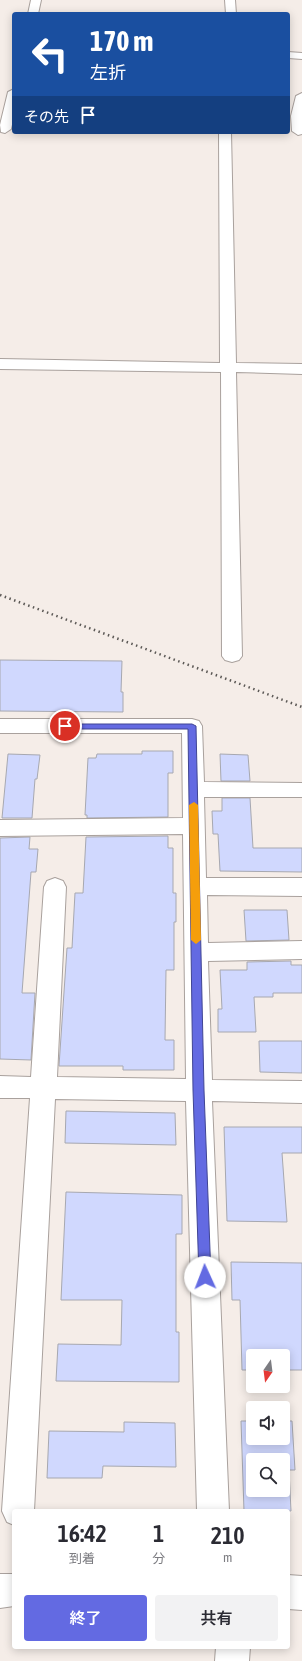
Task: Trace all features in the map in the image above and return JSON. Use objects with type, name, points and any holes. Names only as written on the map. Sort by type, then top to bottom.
[{"type":"street","points":[[33,12],[36,0]]},
{"type":"street","points":[[230,0],[231,12]]},
{"type":"street","points":[[290,55],[302,56]]},
{"type":"street","points":[[296,131],[297,116],[302,96]]},
{"type":"street","points":[[6,128],[12,101]]},
{"type":"street","points":[[225,134],[232,656]]},
{"type":"street","points":[[0,364],[302,369]]},
{"type":"street","points":[[0,726],[192,726],[198,1090],[213,1509]]},
{"type":"street","points":[[193,789],[302,790]]},
{"type":"street","points":[[0,828],[194,826]]},
{"type":"street","points":[[195,886],[302,886]]},
{"type":"street","points":[[18,1509],[55,887]]},
{"type":"street","points":[[196,952],[302,950]]},
{"type":"street","points":[[0,1087],[302,1092]]},
{"type":"street","points":[[290,1592],[302,1593]]},
{"type":"street","points":[[232,1661],[233,1649]]},
{"type":"building","points":[[0,660],[122,661],[121,692],[123,692],[123,712],[0,711]]},
{"type":"building","points":[[142,751],[173,751],[173,773],[168,773],[168,817],[87,818],[87,815],[85,815],[88,758],[96,758],[97,754],[142,754]]},
{"type":"building","points":[[8,754],[40,755],[37,779],[35,779],[32,818],[2,818]]},
{"type":"building","points":[[220,754],[248,755],[250,781],[221,781]]},
{"type":"building","points":[[222,798],[250,798],[253,848],[302,848],[302,872],[220,871],[218,834],[213,834],[212,811],[222,811]]},
{"type":"building","points":[[168,836],[168,848],[173,848],[173,893],[176,893],[176,922],[174,922],[174,970],[166,970],[165,1040],[174,1040],[174,1070],[123,1070],[123,1066],[59,1066],[67,948],[72,948],[75,893],[83,893],[86,837]]},
{"type":"building","points":[[30,837],[29,849],[38,849],[36,872],[31,872],[22,993],[35,993],[31,1060],[0,1059],[0,838]]},
{"type":"building","points":[[244,910],[287,910],[289,940],[246,941]]},
{"type":"building","points":[[291,961],[291,965],[302,965],[302,993],[273,993],[273,997],[254,997],[256,1032],[218,1032],[218,1009],[222,1009],[220,970],[247,970],[247,962]]},
{"type":"building","points":[[259,1041],[302,1041],[302,1073],[260,1072]]},
{"type":"building","points":[[66,1111],[175,1113],[176,1145],[65,1143]]},
{"type":"building","points":[[224,1127],[302,1127],[302,1153],[282,1153],[287,1222],[227,1221]]},
{"type":"building","points":[[66,1192],[182,1195],[182,1234],[176,1234],[176,1332],[179,1332],[179,1382],[56,1381],[58,1344],[121,1345],[122,1300],[61,1300]]},
{"type":"building","points":[[231,1262],[302,1263],[302,1370],[290,1370],[290,1349],[246,1349],[246,1370],[242,1370],[240,1300],[232,1300]]},
{"type":"building","points":[[241,1421],[246,1421],[246,1445],[290,1445],[290,1421],[292,1421],[295,1470],[290,1470],[290,1453],[246,1453],[246,1497],[290,1497],[290,1490],[291,1511],[290,1509],[244,1509]]},
{"type":"building","points":[[124,1422],[175,1423],[176,1467],[103,1466],[102,1478],[47,1478],[49,1431],[124,1432]]},
{"type":"railway","points":[[0,595],[302,707]]},
{"type":"slow traffic","points":[[194,805],[196,940]]},
{"type":"route","points":[[65,726],[192,726],[198,1090],[205,1277]]}]
